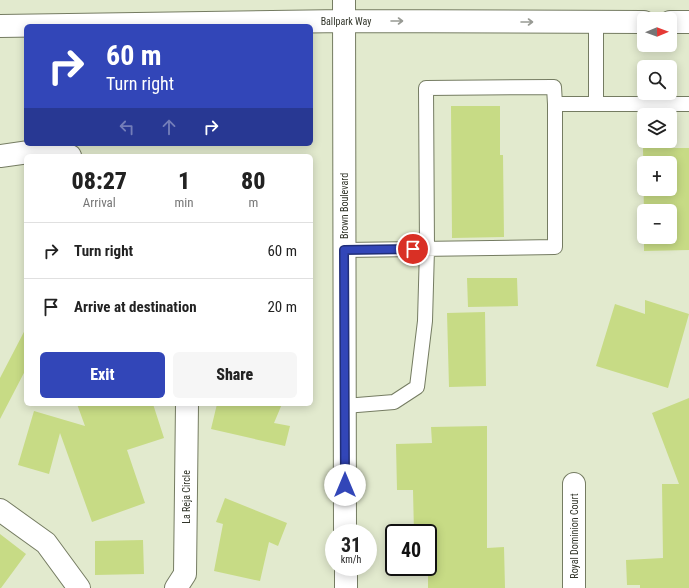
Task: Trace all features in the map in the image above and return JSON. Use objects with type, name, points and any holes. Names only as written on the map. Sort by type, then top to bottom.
[{"type":"street","name":"Ballpark Way","points":[[43,24],[344,10],[596,22],[637,22]]},
{"type":"street","name":"Brown Boulevard","points":[[344,10],[345,524]]},
{"type":"street","points":[[677,22],[689,22]]},
{"type":"street","name":"Ballpark Way","points":[[0,26],[24,25]]},
{"type":"street","points":[[0,156],[43,150],[61,154]]},
{"type":"street","name":"La Reja Circle","points":[[176,588],[185,574],[187,406]]},
{"type":"street","name":"Royal Dominion Court","points":[[574,484],[574,588]]},
{"type":"street","points":[[0,510],[46,543],[79,588]]},
{"type":"street","points":[[346,576],[346,588]]},
{"type":"lane","points":[[596,22],[596,104]]},
{"type":"lane","points":[[344,250],[427,249],[554,247],[554,87],[426,88],[427,249],[425,321],[416,387],[394,402],[345,406]]},
{"type":"lane","points":[[555,104],[689,104]]},
{"type":"building","points":[[451,106],[500,106],[500,155],[503,155],[504,237],[452,238]]},
{"type":"building","points":[[643,148],[689,148],[689,250],[644,251],[644,244],[677,244],[677,204],[644,204],[644,196],[677,196],[677,156],[643,156]]},
{"type":"building","points":[[467,278],[517,278],[518,306],[468,307]]},
{"type":"building","points":[[645,300],[689,314],[668,388],[596,366],[615,304],[645,314]]},
{"type":"building","points":[[485,312],[486,386],[449,387],[447,313]]},
{"type":"building","points":[[24,332],[24,373],[0,419],[0,378]]},
{"type":"building","points":[[689,398],[689,588],[640,588],[640,585],[627,585],[626,560],[663,558],[662,484],[679,484],[652,413]]},
{"type":"building","points":[[78,406],[154,406],[164,438],[127,450],[145,503],[92,522],[60,433],[49,474],[18,465],[34,411],[85,426]]},
{"type":"building","points":[[217,406],[281,406],[274,423],[290,426],[285,446],[211,429]]},
{"type":"building","points":[[487,426],[487,548],[504,547],[505,588],[428,588],[428,576],[437,576],[437,524],[414,524],[413,490],[397,490],[396,444],[432,443],[431,427]]},
{"type":"building","points":[[225,498],[287,523],[278,546],[269,542],[260,581],[214,571],[223,524],[216,522]]},
{"type":"building","points":[[0,534],[26,554],[1,588],[0,588]]},
{"type":"building","points":[[143,540],[144,574],[95,575],[95,541]]},
{"type":"route","points":[[345,485],[344,250],[413,249]]}]
